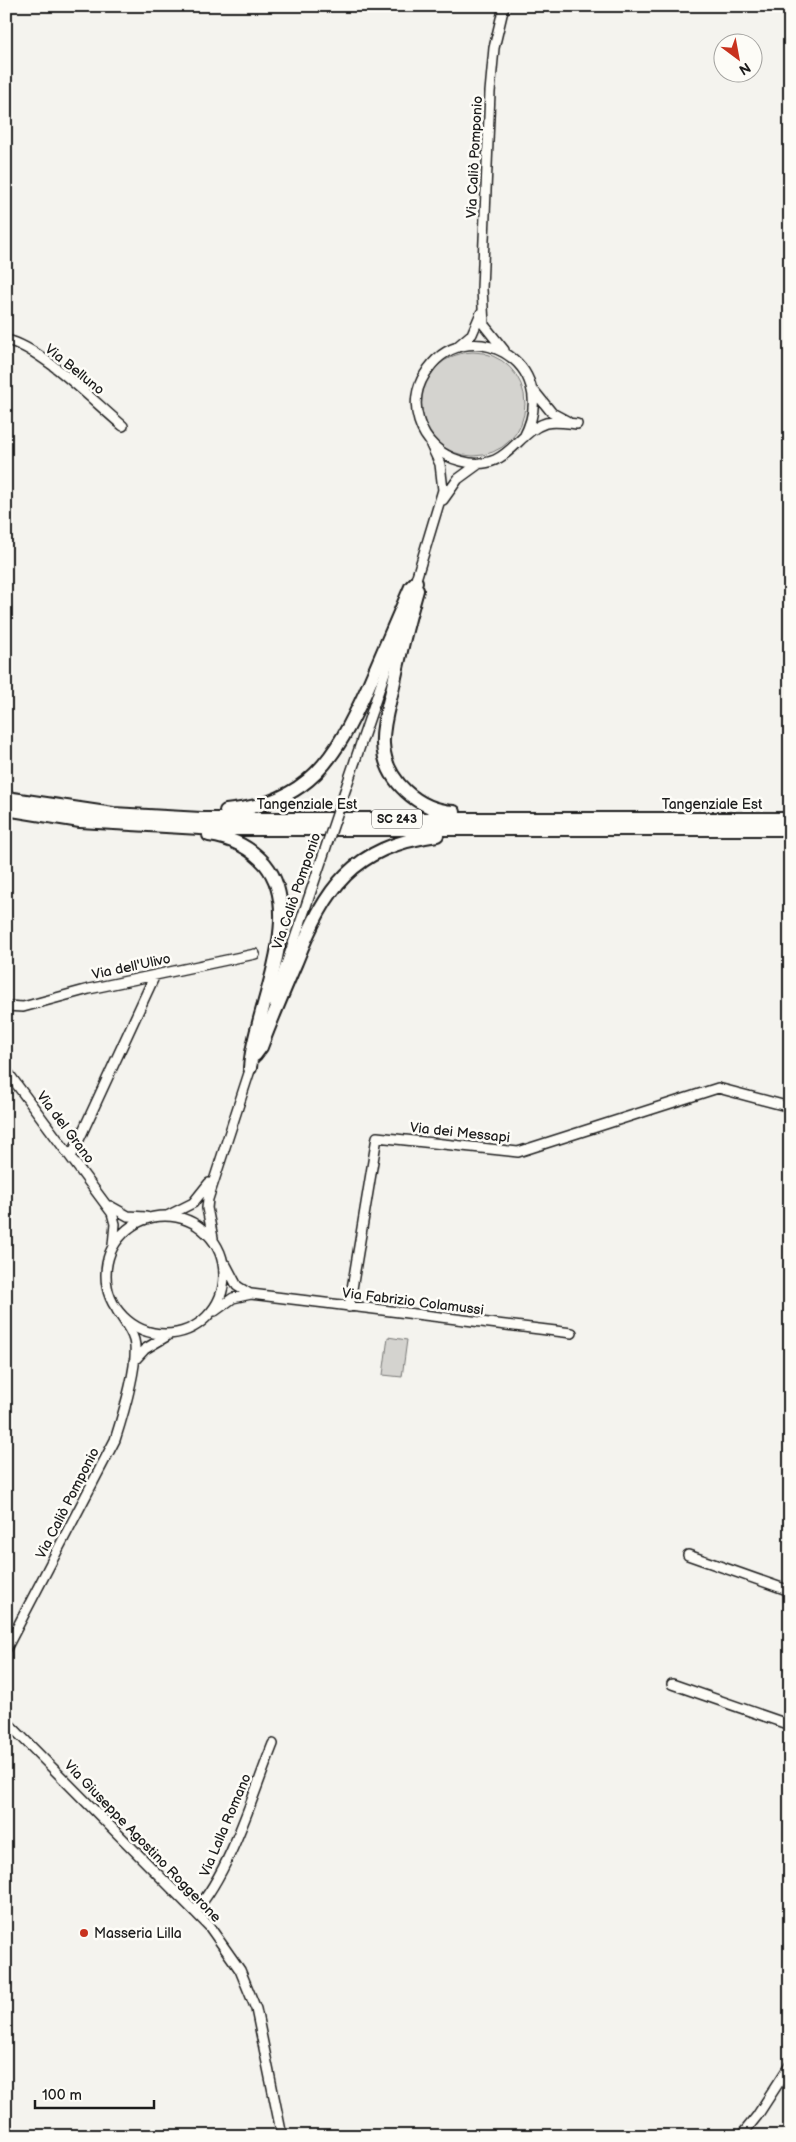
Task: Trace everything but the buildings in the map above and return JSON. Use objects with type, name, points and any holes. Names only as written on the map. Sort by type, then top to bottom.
[{"type":"highway","points":[[136,816],[143,813],[243,810],[276,800],[294,792],[310,779],[334,754],[345,737],[411,587],[417,579]]},
{"type":"highway","points":[[417,579],[419,582],[402,642],[383,732],[385,753],[392,772],[406,792],[423,805],[433,809],[452,812],[540,815],[551,819]]},
{"type":"highway","name":"Tangenziale Est","points":[[6,798],[63,808],[136,816],[201,819],[790,819]]},
{"type":"highway","name":"Tangenziale Est","points":[[6,809],[80,821],[120,825],[217,829],[790,829]]},
{"type":"highway","points":[[120,825],[130,828],[227,838],[251,850],[260,858],[275,880],[282,905],[281,920],[271,981],[251,1054],[250,1068]]},
{"type":"highway","points":[[255,1055],[261,1047],[306,936],[323,901],[347,873],[361,861],[391,845],[424,837],[520,833],[533,829]]},
{"type":"street","name":"Via Caliò Pomponio","points":[[440,506],[458,479],[480,463],[505,455],[524,437],[534,413],[532,388],[518,362],[506,353],[487,330],[482,310],[490,92],[494,48],[504,6]]},
{"type":"street","name":"Via Caliò Pomponio","points":[[117,1310],[127,1321],[140,1329],[157,1334],[169,1334],[185,1331],[208,1316],[221,1294],[224,1276],[222,1258],[214,1240],[207,1208],[216,1170],[417,579],[440,506],[442,475],[430,442],[422,429],[417,413],[416,397],[421,381],[429,367],[472,334],[482,310]]},
{"type":"street","name":"Via Belluno","points":[[6,340],[19,343],[49,364],[123,426]]},
{"type":"street","name":"Via Caliò Pomponio","points":[[456,348],[481,346],[506,353]]},
{"type":"street","points":[[524,437],[547,423],[576,424],[559,419],[552,414],[532,388]]},
{"type":"street","name":"Via Caliò Pomponio","points":[[430,442],[444,454],[462,461],[480,463]]},
{"type":"street","name":"Via dell'Ulivo","points":[[10,1007],[23,1007],[89,989],[255,954]]},
{"type":"street","points":[[71,1157],[155,975]]},
{"type":"street","name":"Via del Grano","points":[[6,1070],[104,1201]]},
{"type":"street","name":"Via dei Messapi","points":[[349,1307],[377,1137],[518,1152],[718,1088],[790,1107]]},
{"type":"street","name":"Via Caliò Pomponio","points":[[168,1216],[193,1203],[206,1188],[216,1170]]},
{"type":"street","points":[[104,1201],[114,1210],[128,1216],[156,1216]]},
{"type":"street","points":[[104,1201],[115,1219],[113,1246]]},
{"type":"street","name":"Via Caliò Pomponio","points":[[6,1649],[115,1440],[124,1409],[135,1353],[134,1338],[109,1296],[106,1281],[107,1262],[113,1246],[126,1231],[139,1222],[156,1216],[168,1216],[192,1222],[214,1240]]},
{"type":"street","points":[[222,1258],[237,1286],[251,1294]]},
{"type":"street","points":[[208,1316],[233,1298],[251,1294]]},
{"type":"street","name":"Via Fabrizio Colamussi","points":[[251,1294],[572,1333]]},
{"type":"street","name":"Via Caliò Pomponio","points":[[133,1363],[140,1353],[169,1334]]},
{"type":"street","points":[[688,1555],[790,1591]]},
{"type":"street","points":[[672,1684],[790,1725]]},
{"type":"street","name":"Via Giuseppe Agostino Roggerone","points":[[6,1721],[195,1911],[209,1926],[240,1970],[256,2009],[282,2136]]},
{"type":"street","name":"Via Lalla Romano","points":[[195,1911],[208,1897],[225,1864],[273,1744]]},
{"type":"street","points":[[742,2136],[790,2065]]},
{"type":"shaded area","points":[[473,352],[493,356],[510,367],[521,384],[525,404],[521,424],[510,441],[493,452],[473,456],[453,452],[436,441],[425,424],[421,404],[425,384],[436,367],[453,356]]},
{"type":"shaded area","points":[[388,1337],[407,1340],[402,1377],[383,1375]]},
{"type":"place","name":"Masseria Lilla","points":[[84,1933]]}]
